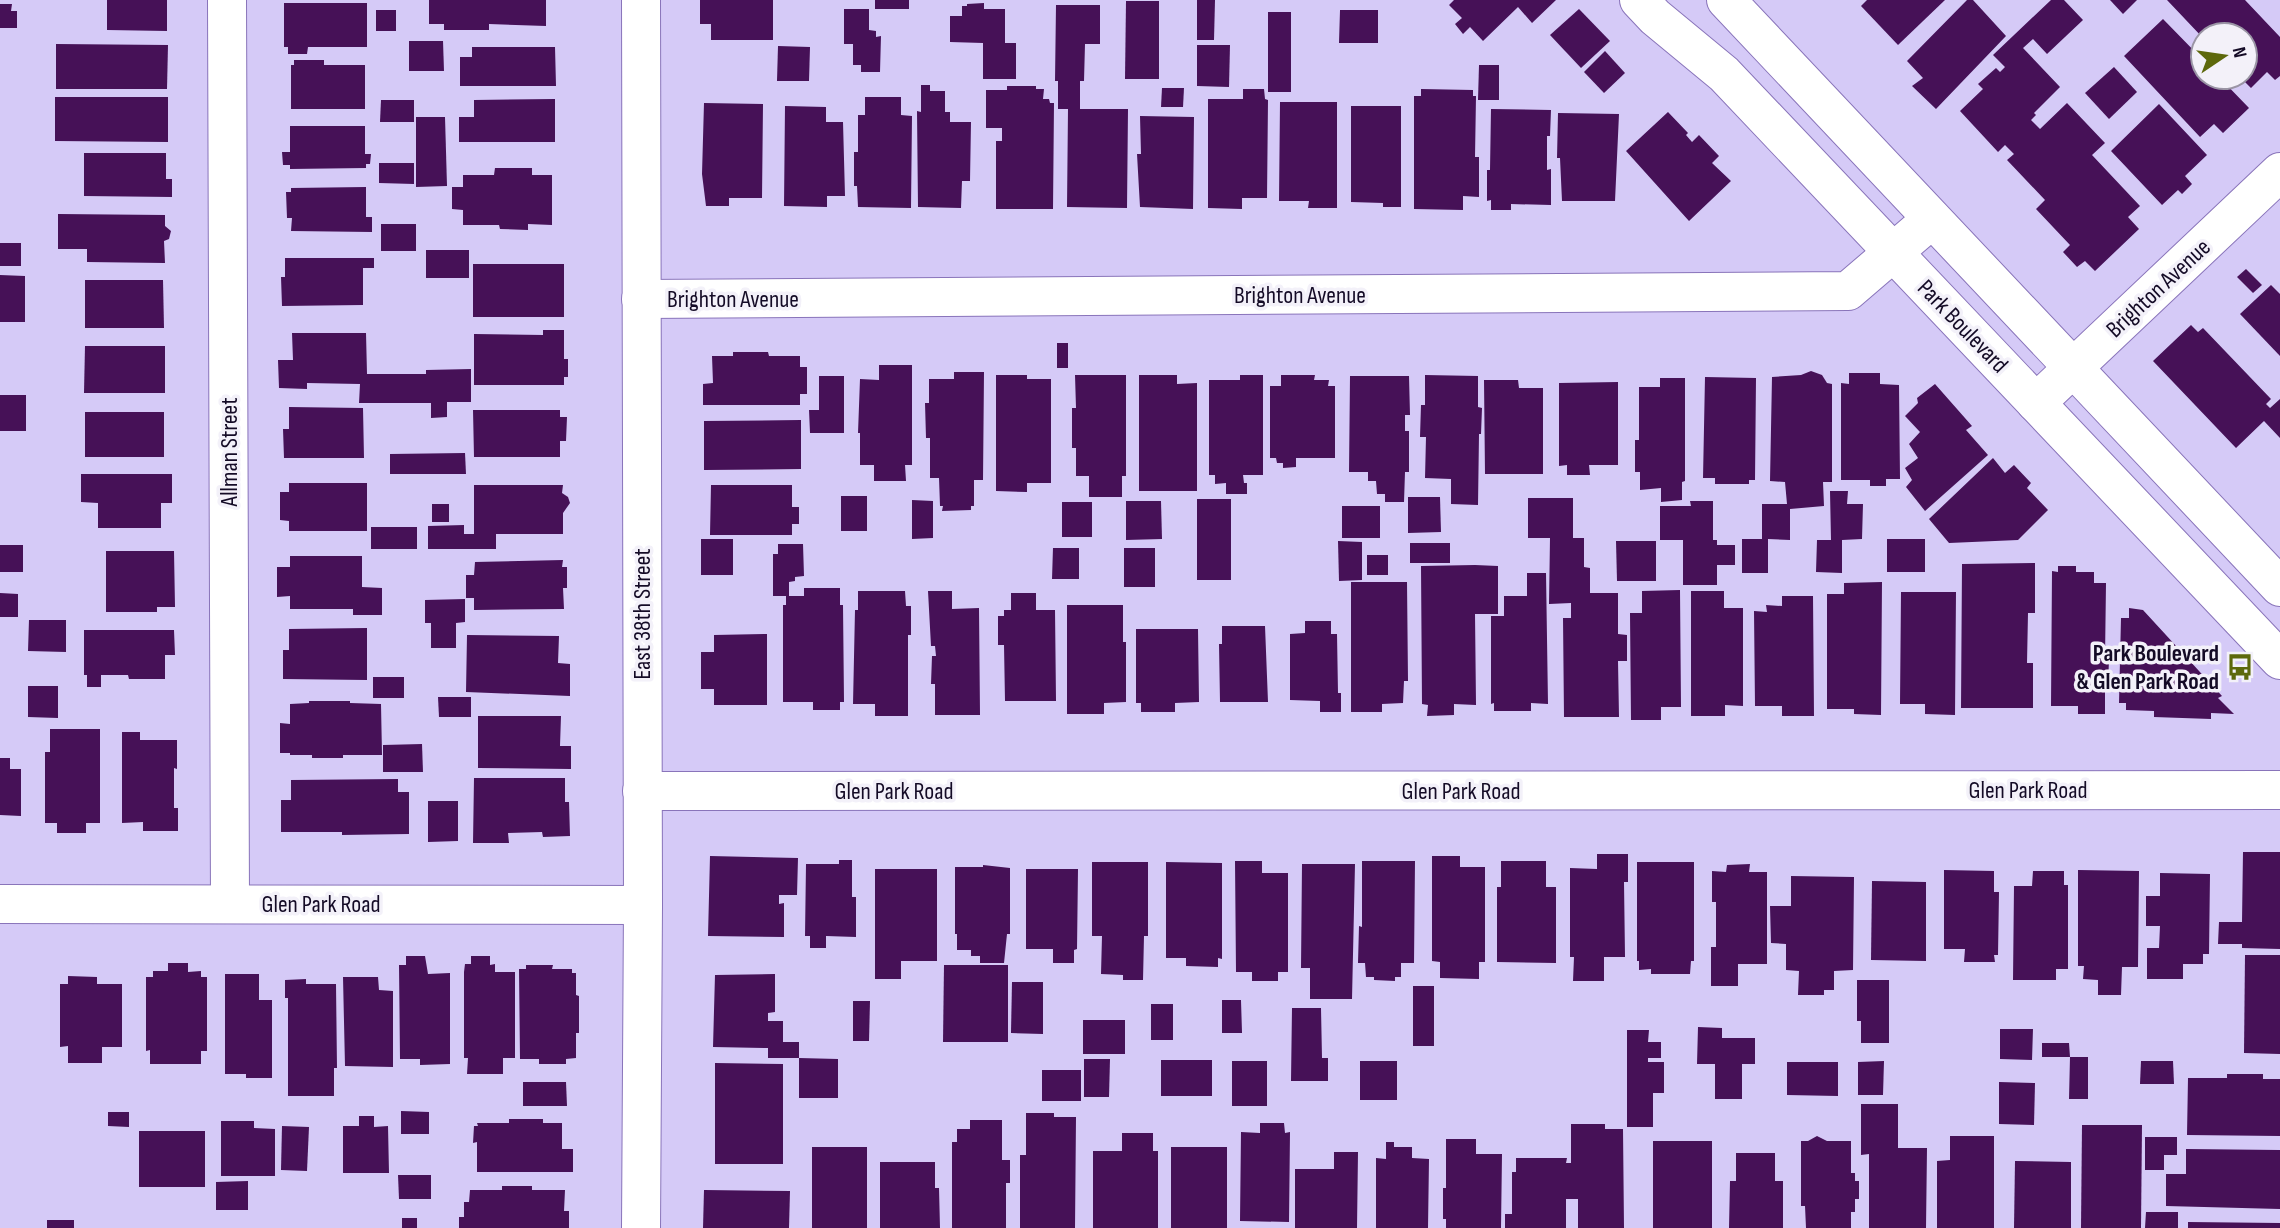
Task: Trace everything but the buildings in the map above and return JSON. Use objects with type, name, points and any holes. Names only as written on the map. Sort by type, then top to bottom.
[{"type":"street","name":"Allman Street","points":[[227,0],[230,904]]},
{"type":"street","name":"East 38th Street","points":[[641,0],[641,1228]]},
{"type":"street","name":"Park Boulevard","points":[[1639,0],[1655,17],[1724,74],[2280,660]]},
{"type":"street","points":[[1726,0],[2280,587]]},
{"type":"street","name":"Brighton Avenue","points":[[2036,403],[2280,172]]},
{"type":"street","name":"Brighton Avenue","points":[[641,299],[1848,291],[1932,219]]},
{"type":"street","name":"Glen Park Road","points":[[642,790],[2280,790]]},
{"type":"street","name":"Glen Park Road","points":[[0,904],[643,905]]},
{"type":"place","name":"Park Boulevard & Glen Park Road","points":[[2240,667]]}]
